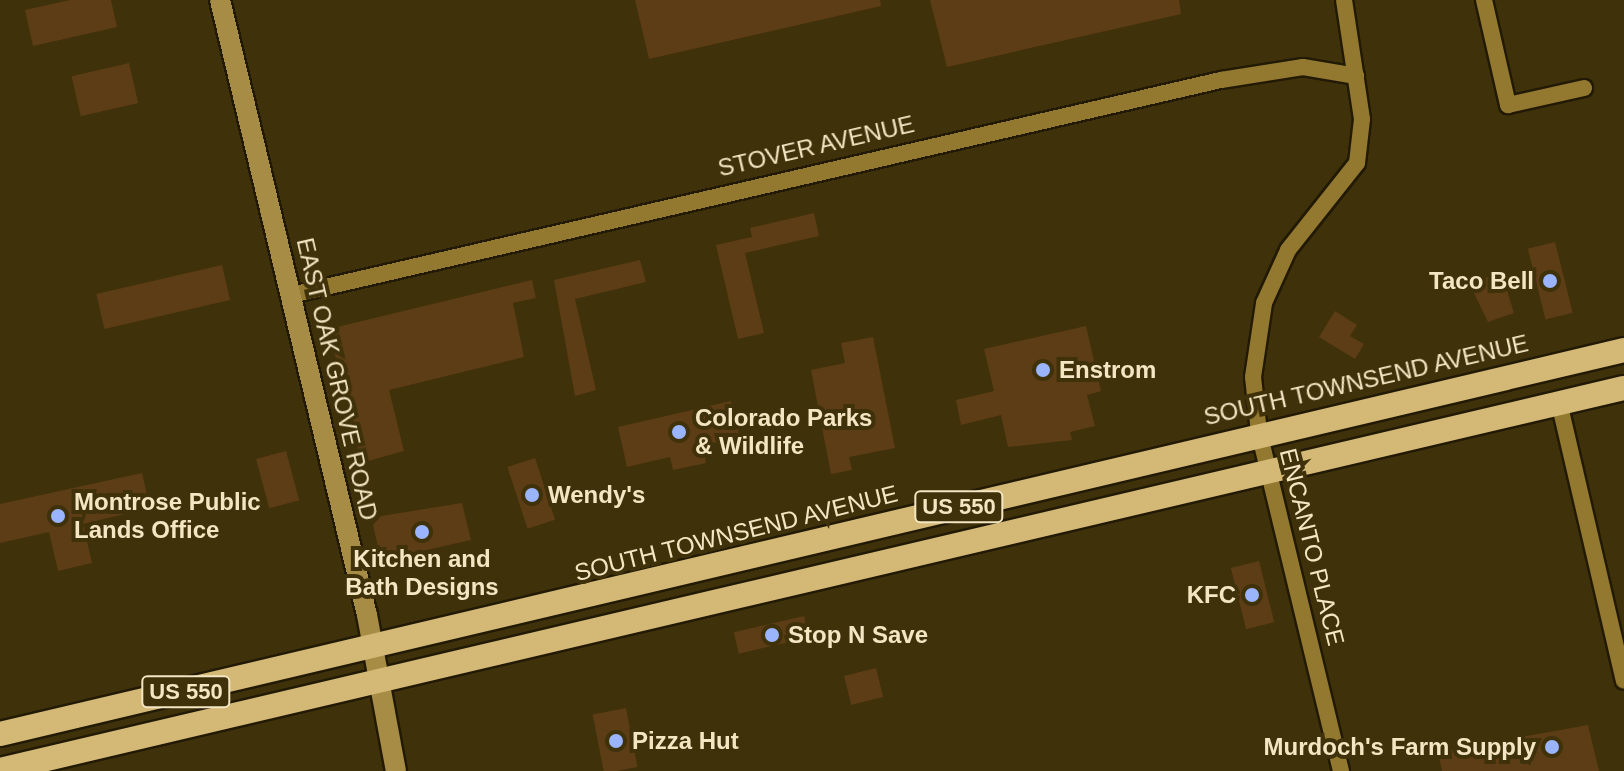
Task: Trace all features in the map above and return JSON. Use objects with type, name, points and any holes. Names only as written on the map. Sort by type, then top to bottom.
[{"type":"highway","name":"SOUTH TOWNSEND AVENUE","points":[[0,734],[372,649],[1259,433],[1624,350]]},
{"type":"highway","name":"US 550","points":[[0,770],[1624,388]]},
{"type":"street","name":"EAST OAK GROVE ROAD","points":[[220,0],[372,649],[396,771]]},
{"type":"street","name":"ENCANTO PLACE","points":[[1341,771],[1259,433],[1253,377],[1264,303],[1288,250],[1357,163],[1356,76],[1344,0]]},
{"type":"street","points":[[1484,0],[1508,105],[1584,88]]},
{"type":"street","name":"STOVER AVENUE","points":[[291,295],[1221,80],[1303,67],[1356,76]]},
{"type":"street","points":[[1559,402],[1624,681]]},
{"type":"building","points":[[70,0],[111,0],[117,27],[33,46],[25,10]]},
{"type":"building","points":[[635,0],[880,0],[881,6],[649,59]]},
{"type":"building","points":[[930,0],[1179,0],[1181,14],[947,67]]},
{"type":"building","points":[[129,63],[138,103],[81,116],[72,76]]},
{"type":"building","points":[[814,213],[819,236],[745,253],[764,333],[738,339],[716,245],[752,237],[750,228]]},
{"type":"building","name":"Taco Bell","points":[[1555,242],[1573,313],[1545,320],[1528,249]]},
{"type":"building","points":[[640,260],[646,282],[575,299],[596,390],[575,396],[554,280]]},
{"type":"building","points":[[222,265],[230,300],[104,329],[96,294]]},
{"type":"building","points":[[1502,274],[1514,313],[1488,322],[1468,281]]},
{"type":"building","points":[[532,280],[536,298],[513,303],[524,357],[389,390],[404,451],[361,463],[329,329]]},
{"type":"building","points":[[1335,311],[1357,325],[1350,336],[1364,344],[1355,359],[1319,337]]},
{"type":"building","name":"Enstrom","points":[[1086,326],[1101,391],[1087,395],[1095,426],[1070,432],[1072,440],[1008,447],[1001,415],[961,425],[956,400],[994,391],[984,349]]},
{"type":"building","points":[[873,337],[895,448],[849,457],[852,470],[831,474],[811,370],[845,363],[841,343]]},
{"type":"building","name":"Colorado Parks & Wildlife","points":[[731,401],[740,438],[703,446],[706,463],[673,470],[670,457],[627,467],[618,427]]},
{"type":"building","points":[[286,451],[299,500],[269,508],[256,459]]},
{"type":"building","name":"Wendy's","points":[[535,458],[555,520],[528,529],[507,467]]},
{"type":"building","name":"Montrose Public Lands Office","points":[[142,473],[150,508],[83,524],[92,563],[58,571],[49,532],[0,543],[0,504]]},
{"type":"building","name":"Kitchen and Bath Designs","points":[[462,503],[471,540],[409,554],[410,561],[381,560],[373,525],[381,516]]},
{"type":"building","name":"KFC","points":[[1259,561],[1274,622],[1246,629],[1231,568]]},
{"type":"building","name":"Stop N Save","points":[[804,616],[809,637],[739,654],[734,632]]},
{"type":"building","points":[[876,668],[883,697],[851,705],[844,676]]},
{"type":"building","name":"Pizza Hut","points":[[626,708],[637,767],[604,771],[593,714]]},
{"type":"building","name":"Murdoch's Farm Supply","points":[[1588,725],[1599,771],[1442,771],[1438,752]]},
{"type":"place","name":"Taco Bell","points":[[1550,281]]},
{"type":"place","name":"Enstrom","points":[[1043,370]]},
{"type":"place","name":"Colorado Parks & Wildlife","points":[[679,432]]},
{"type":"place","name":"Wendy's","points":[[532,495]]},
{"type":"place","name":"Montrose Public Lands Office","points":[[58,516]]},
{"type":"place","name":"Kitchen and Bath Designs","points":[[422,532]]},
{"type":"place","name":"KFC","points":[[1252,595]]},
{"type":"place","name":"Stop N Save","points":[[772,635]]},
{"type":"place","name":"Pizza Hut","points":[[616,741]]},
{"type":"place","name":"Murdoch's Farm Supply","points":[[1552,747]]}]
